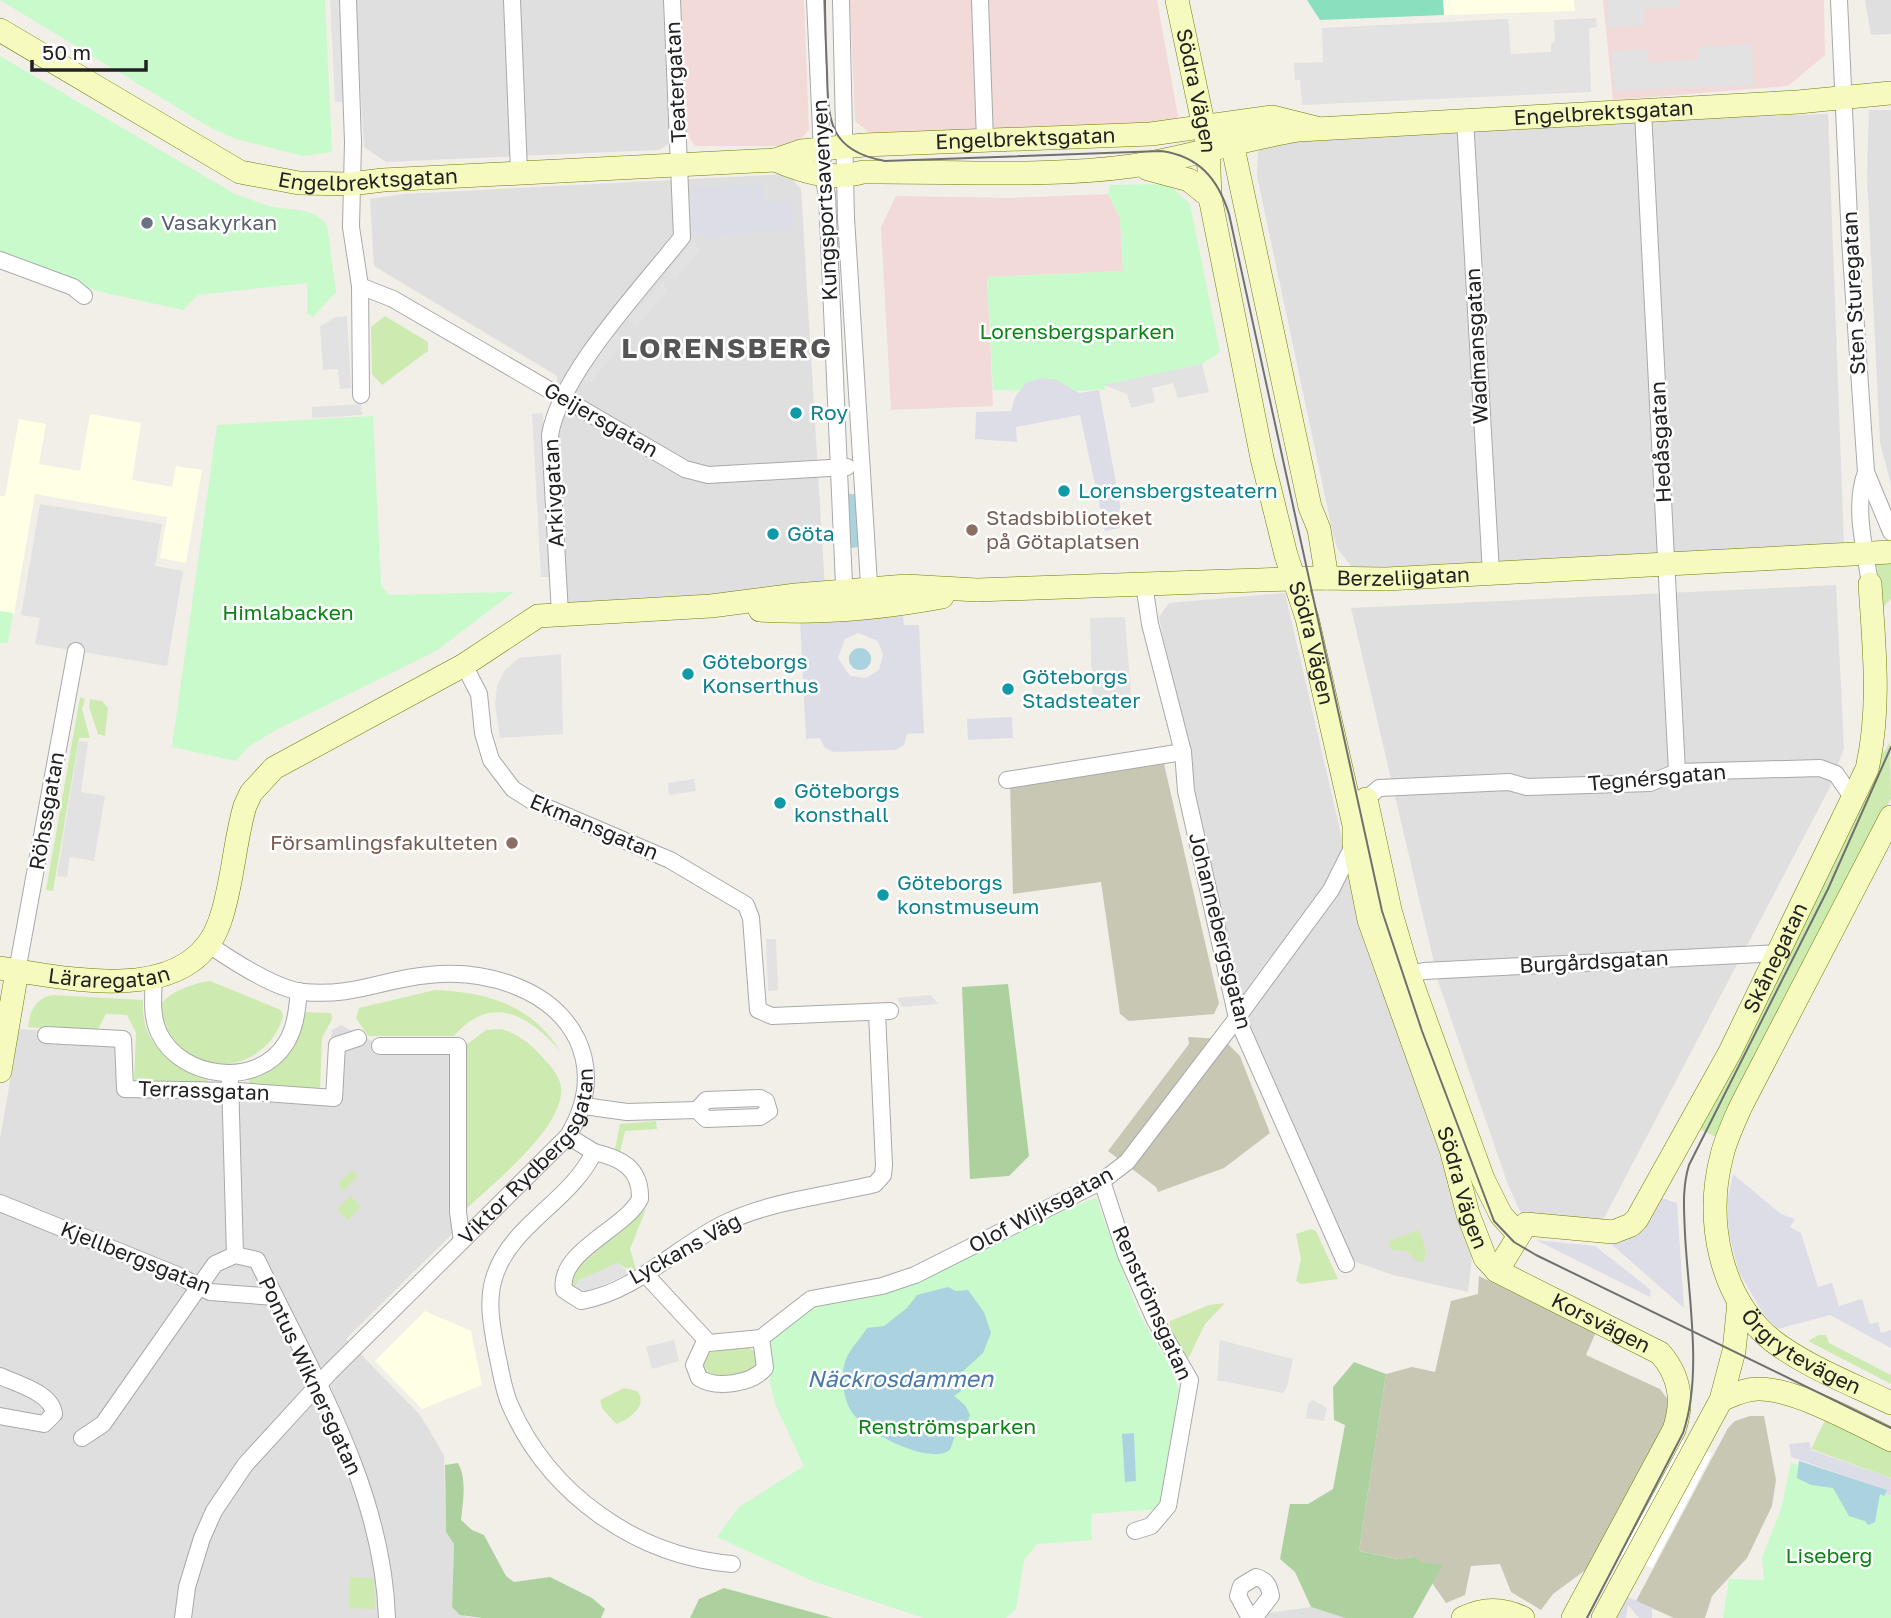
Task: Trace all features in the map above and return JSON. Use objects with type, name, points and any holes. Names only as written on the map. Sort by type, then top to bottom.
[{"type":"street","points":[[348,0],[353,152],[350,184],[351,227],[360,286],[362,396]]},
{"type":"street","points":[[512,0],[519,172]]},
{"type":"street","name":"Teatergatan","points":[[672,0],[681,163]]},
{"type":"street","name":"Kungsportsavenyen","points":[[815,0],[823,175],[827,195],[838,467],[840,600]]},
{"type":"street","name":"Kungsportsavenyen","points":[[841,0],[846,218],[864,466],[870,597]]},
{"type":"street","points":[[980,0],[985,140]]},
{"type":"street","name":"Södra Vägen","points":[[1177,0],[1204,127],[1210,197],[1262,458],[1313,644],[1354,825],[1354,844],[1369,920],[1451,1149],[1474,1231],[1485,1258],[1497,1271]]},
{"type":"street","name":"Sten Sturegatan","points":[[1839,0],[1866,472],[1860,488],[1870,584]]},
{"type":"street","name":"Engelbrektsgatan","points":[[0,30],[240,173],[280,181],[350,184],[519,172],[775,160],[801,151],[822,149],[1151,134],[1272,117],[1316,128]]},
{"type":"street","name":"Engelbrektsgatan","points":[[1128,167],[1316,128],[1465,118],[1643,112],[1891,93]]},
{"type":"street","name":"Hedåsgatan","points":[[1643,112],[1677,772]]},
{"type":"street","name":"Wadmansgatan","points":[[1465,118],[1491,573]]},
{"type":"street","name":"Södra Vägen","points":[[1232,144],[1310,507],[1322,543],[1327,578]]},
{"type":"street","name":"Engelbrektsgatan","points":[[775,160],[802,172],[847,177],[863,172],[1128,167],[1172,173],[1196,184],[1210,197]]},
{"type":"street","name":"Arkivgatan","points":[[560,614],[550,435],[553,414],[561,396],[682,237],[681,163]]},
{"type":"street","points":[[0,260],[73,287],[85,296]]},
{"type":"street","name":"Geijersgatan","points":[[360,286],[393,299],[685,468],[708,475],[864,466]]},
{"type":"street","points":[[1866,472],[1891,532]]},
{"type":"street","name":"Berzeliigatan","points":[[870,597],[908,603],[977,590],[1491,573],[1891,552]]},
{"type":"street","name":"Johannebergsgatan","points":[[1144,584],[1150,624],[1183,752],[1186,790],[1237,1018],[1346,1264]]},
{"type":"street","name":"Skånegatan","points":[[1518,1234],[1526,1224],[1532,1223],[1608,1232],[1631,1225],[1652,1194],[1780,953],[1854,800],[1870,755],[1884,684],[1874,640],[1870,584]]},
{"type":"street","points":[[208,944],[225,905],[245,806],[261,781],[294,755],[464,665],[538,616],[711,606],[796,612],[840,600],[870,597]]},
{"type":"street","points":[[1874,640],[1891,614]]},
{"type":"street","name":"Röhssgatan","points":[[9,969],[76,651]]},
{"type":"street","name":"Ekmansgatan","points":[[464,665],[479,694],[485,747],[495,767],[513,789],[532,801],[611,833],[707,879],[743,902],[751,918],[758,1010],[772,1016],[883,1012],[884,1165],[880,1180]]},
{"type":"street","points":[[1007,780],[1183,752]]},
{"type":"street","name":"Tegnérsgatan","points":[[1366,799],[1379,788],[1509,782],[1527,787],[1650,783],[1677,772],[1828,769],[1842,779],[1854,800]]},
{"type":"street","name":"Södra Vägen","points":[[1366,799],[1390,910],[1409,975],[1483,1179],[1500,1215],[1518,1234]]},
{"type":"street","name":"Skånegatan","points":[[1734,1292],[1715,1227],[1715,1197],[1721,1156],[1741,1106],[1891,817]]},
{"type":"street","name":"Olof Wijksgatan","points":[[705,1341],[720,1344],[761,1338],[811,1299],[882,1286],[915,1275],[1102,1181],[1127,1162],[1331,890],[1354,844]]},
{"type":"street","points":[[1331,890],[1351,882],[1363,891]]},
{"type":"street","name":"Läraregatan","points":[[9,969],[90,980],[154,979],[190,961],[208,944]]},
{"type":"street","name":"Viktor Rydbergsgatan","points":[[185,1617],[187,1587],[214,1511],[245,1465],[318,1384],[568,1136],[584,1106],[583,1061],[573,1032],[548,1004],[517,986],[475,976],[443,974],[350,993],[299,991],[270,979],[208,944]]},
{"type":"street","name":"Burgårdsgatan","points":[[1409,975],[1424,971],[1780,953]]},
{"type":"street","points":[[0,1071],[9,969]]},
{"type":"street","points":[[154,979],[153,1012],[164,1042],[178,1056],[230,1082]]},
{"type":"street","points":[[230,1082],[256,1068],[285,1044],[294,1026],[299,991]]},
{"type":"street","name":"Terrassgatan","points":[[46,1035],[123,1039],[125,1089],[230,1082],[334,1098],[337,1045],[358,1038]]},
{"type":"street","points":[[380,1046],[458,1045],[458,1212],[462,1241]]},
{"type":"street","points":[[82,1438],[103,1424],[215,1264],[235,1255],[230,1082]]},
{"type":"street","points":[[584,1106],[626,1112],[697,1110]]},
{"type":"street","points":[[568,1136],[594,1152],[580,1177],[504,1255],[494,1277],[490,1308],[509,1405],[536,1450],[587,1507],[654,1547],[703,1562],[732,1564]]},
{"type":"street","name":"Lyckans Väg","points":[[594,1152],[630,1166],[639,1182],[639,1201],[572,1261],[564,1275],[564,1290],[572,1297],[584,1300],[646,1275],[726,1223],[758,1211],[875,1184],[880,1180]]},
{"type":"street","name":"Renströmsgatan","points":[[1102,1181],[1126,1255],[1155,1320],[1190,1380],[1168,1506],[1151,1527],[1135,1531]]},
{"type":"street","name":"Kjellbergsgatan","points":[[0,1203],[199,1284],[210,1292],[275,1297]]},
{"type":"street","points":[[1497,1271],[1518,1234]]},
{"type":"street","name":"Pontus Wiknersgatan","points":[[235,1255],[257,1261],[355,1466],[383,1564],[387,1618]]},
{"type":"street","name":"Korsvägen","points":[[1497,1271],[1660,1353],[1675,1374],[1681,1402],[1672,1435],[1573,1618]]},
{"type":"street","points":[[646,1275],[705,1341],[694,1365],[699,1378],[710,1384],[757,1377],[765,1368],[761,1338]]},
{"type":"street","points":[[1604,1618],[1694,1445],[1721,1400],[1734,1350],[1734,1292]]},
{"type":"street","name":"Örgrytevägen","points":[[1734,1292],[1755,1323],[1779,1345],[1891,1403]]},
{"type":"street","points":[[0,1376],[43,1397],[51,1403],[54,1414],[44,1424],[0,1416]]},
{"type":"street","name":"Örgrytevägen","points":[[1721,1400],[1747,1390],[1769,1390],[1825,1408],[1891,1440]]},
{"type":"street","points":[[1480,1615],[1509,1611],[1523,1618]]},
{"type":"shaded area","points":[[330,0],[341,0],[346,102],[335,102]]},
{"type":"shaded area","points":[[355,0],[666,0],[676,140],[658,150],[386,162],[364,147]]},
{"type":"shaded area","points":[[679,0],[804,0],[809,130],[794,146],[695,146],[686,133]]},
{"type":"shaded area","points":[[850,0],[1157,0],[1178,116],[1173,125],[877,139],[855,121]]},
{"type":"shaded area","points":[[1443,0],[1574,0],[1575,11],[1444,15]]},
{"type":"shaded area","points":[[1603,0],[1824,0],[1825,55],[1788,86],[1613,100]]},
{"type":"shaded area","points":[[1607,0],[1680,0],[1680,7],[1644,9],[1644,26],[1608,28]]},
{"type":"shaded area","points":[[1865,0],[1891,0],[1891,34],[1871,35]]},
{"type":"shaded area","points":[[1596,18],[1597,27],[1589,28],[1591,92],[1302,105],[1300,80],[1295,80],[1294,63],[1323,62],[1322,28],[1508,19],[1511,54],[1551,52],[1551,43],[1555,42],[1554,20]]},
{"type":"shaded area","points":[[1752,44],[1754,85],[1615,91],[1612,51],[1647,49],[1648,62],[1672,61],[1698,59],[1698,47]]},
{"type":"shaded area","points":[[1869,110],[1891,110],[1891,484],[1880,443],[1867,175]]},
{"type":"shaded area","points":[[1828,114],[1844,545],[1355,571],[1337,548],[1333,534],[1257,176],[1258,152],[1262,144],[1478,125]]},
{"type":"shaded area","points":[[787,174],[801,189],[825,589],[563,606],[557,376],[374,266],[370,199],[403,194]]},
{"type":"shaded area","points":[[764,185],[765,202],[791,200],[795,230],[724,235],[709,240],[693,231],[691,187]]},
{"type":"shaded area","points":[[1108,194],[1120,218],[1123,271],[987,277],[993,406],[891,410],[881,227],[896,196],[1009,198]]},
{"type":"shaded area","points":[[694,240],[700,251],[674,280],[669,269]]},
{"type":"shaded area","points":[[663,281],[667,291],[635,329],[629,318]]},
{"type":"shaded area","points":[[347,316],[351,388],[340,389],[338,369],[323,370],[320,326],[336,317]]},
{"type":"shaded area","points":[[619,333],[624,343],[592,381],[586,383],[583,373],[614,335]]},
{"type":"shaded area","points":[[1202,364],[1209,392],[1178,398],[1173,383],[1152,388],[1155,402],[1131,408],[1127,394],[1104,385]]},
{"type":"shaded area","points":[[1041,378],[1057,380],[1079,393],[1099,390],[1124,527],[1105,531],[1080,415],[1016,427],[1017,442],[975,439],[976,412],[1011,411],[1015,397],[1026,383]]},
{"type":"shaded area","points":[[361,404],[362,415],[312,418],[312,407]]},
{"type":"shaded area","points":[[543,413],[551,577],[541,577],[532,414]]},
{"type":"shaded area","points":[[90,414],[141,423],[132,480],[172,487],[176,466],[202,470],[186,563],[160,558],[167,517],[35,494],[14,614],[0,612],[0,496],[5,496],[19,419],[46,424],[39,464],[80,471]]},
{"type":"shaded area","points":[[40,504],[162,524],[155,566],[183,571],[167,666],[35,644],[40,618],[21,615]]},
{"type":"shaded area","points":[[1836,585],[1844,748],[1829,789],[1603,1220],[1521,1214],[1507,1182],[1439,984],[1351,608]]},
{"type":"shaded area","points":[[1285,593],[1350,873],[1473,1249],[1468,1292],[1393,1275],[1345,1258],[1246,1022],[1210,871],[1159,617],[1169,603]]},
{"type":"shaded area","points":[[902,610],[904,625],[919,625],[924,733],[907,734],[904,745],[895,750],[834,752],[825,748],[820,738],[806,739],[800,621]],"holes":[[[858,633],[878,641],[883,655],[879,670],[866,678],[850,676],[838,658],[845,639]]]},
{"type":"shaded area","points":[[1125,617],[1132,710],[1093,711],[1090,618]]},
{"type":"shaded area","points":[[561,654],[563,734],[500,738],[495,704],[497,686],[505,670],[519,658]]},
{"type":"shaded area","points":[[1012,717],[1013,738],[968,740],[967,719]]},
{"type":"shaded area","points":[[79,741],[88,742],[81,792],[105,796],[94,861],[70,857],[67,877],[57,876]]},
{"type":"shaded area","points":[[1164,764],[1219,1003],[1214,1014],[1129,1021],[1120,1014],[1101,882],[1013,894],[1010,783]]},
{"type":"shaded area","points":[[694,779],[696,791],[669,795],[668,783]]},
{"type":"shaded area","points":[[766,939],[776,939],[778,990],[768,991]]},
{"type":"shaded area","points":[[931,995],[938,1004],[902,1007],[897,998]]},
{"type":"shaded area","points":[[341,1025],[372,1041],[461,1043],[460,1226],[346,1339],[420,1415],[444,1455],[446,1532],[454,1544],[452,1607],[467,1617],[482,1618],[0,1618],[0,1139],[19,1029],[127,1036],[129,1083],[325,1094],[332,1030]]},
{"type":"shaded area","points":[[1188,1037],[1223,1039],[1240,1056],[1270,1133],[1224,1168],[1158,1192],[1156,1187],[1108,1151],[1189,1044]]},
{"type":"shaded area","points":[[1733,1174],[1781,1214],[1795,1219],[1790,1227],[1801,1233],[1818,1287],[1832,1283],[1839,1306],[1862,1299],[1870,1324],[1878,1322],[1881,1333],[1891,1330],[1891,1348],[1830,1315],[1778,1329],[1764,1315],[1739,1272],[1729,1234],[1727,1201]]},
{"type":"shaded area","points":[[1656,1196],[1677,1203],[1684,1308],[1609,1242]]},
{"type":"shaded area","points":[[1536,1240],[1595,1246],[1646,1286],[1651,1291],[1650,1297]]},
{"type":"shaded area","points":[[617,1263],[630,1273],[582,1294],[576,1290],[575,1285],[579,1280]]},
{"type":"shaded area","points":[[216,1267],[249,1269],[260,1291],[204,1285]]},
{"type":"shaded area","points":[[1479,1276],[1596,1332],[1586,1355],[1660,1389],[1668,1400],[1666,1424],[1591,1566],[1553,1594],[1541,1610],[1511,1592],[1500,1564],[1471,1566],[1465,1595],[1446,1603],[1414,1557],[1399,1559],[1359,1551],[1386,1374],[1412,1367],[1435,1372],[1451,1301],[1478,1294]]},
{"type":"shaded area","points":[[425,1311],[471,1331],[482,1385],[422,1409],[375,1361]]},
{"type":"shaded area","points":[[674,1340],[679,1361],[652,1369],[646,1347]]},
{"type":"shaded area","points":[[1220,1340],[1293,1359],[1287,1387],[1283,1393],[1217,1380]]},
{"type":"shaded area","points":[[0,1385],[12,1388],[22,1396],[33,1399],[33,1404],[43,1407],[36,1416],[0,1410]]},
{"type":"shaded area","points":[[1313,1400],[1327,1408],[1324,1421],[1306,1418],[1308,1404]]},
{"type":"shaded area","points":[[1750,1416],[1764,1416],[1776,1480],[1772,1506],[1747,1558],[1712,1596],[1705,1618],[1674,1618],[1636,1601],[1728,1428],[1735,1421]]},
{"type":"shaded area","points":[[1810,1442],[1811,1450],[1891,1478],[1891,1495],[1885,1494],[1886,1490],[1791,1457],[1789,1444]]},
{"type":"shaded area","points":[[1624,1595],[1652,1608],[1652,1618],[1639,1618],[1628,1605],[1626,1618],[1614,1618]]},
{"type":"shaded area","points":[[1311,1607],[1345,1618],[1258,1618],[1260,1614]]},
{"type":"green space","points":[[0,0],[325,0],[332,152],[303,156],[236,139],[211,128]]},
{"type":"green space","points":[[1307,0],[1443,0],[1444,15],[1320,20]]},
{"type":"green space","points":[[0,56],[235,194],[274,207],[310,212],[322,219],[327,225],[336,292],[313,317],[307,313],[307,283],[198,295],[183,310],[97,291],[0,252]]},
{"type":"green space","name":"Lorensbergsparken","points":[[1168,184],[1190,204],[1220,352],[1202,364],[1105,385],[1105,389],[993,390],[987,277],[1123,271],[1120,218],[1108,194],[1110,185]]},
{"type":"green space","points":[[385,316],[428,342],[428,351],[382,385],[372,374],[371,327]]},
{"type":"green space","name":"Himlabacken","points":[[373,416],[381,585],[389,595],[514,592],[436,651],[276,730],[248,747],[236,761],[172,747],[217,425]]},
{"type":"green space","points":[[1891,555],[1891,599],[1883,607],[1873,558]]},
{"type":"green space","points":[[0,611],[13,613],[8,643],[0,643]]},
{"type":"green space","points":[[80,697],[85,699],[82,709],[90,738],[79,738],[53,891],[46,890]]},
{"type":"green space","points":[[90,699],[102,701],[108,708],[105,736],[98,734],[89,707]]},
{"type":"green space","points":[[1890,742],[1891,798],[1856,873],[1716,1137],[1700,1129],[1813,908],[1873,779],[1878,750],[1884,752]]},
{"type":"green space","points":[[210,981],[281,1010],[283,1016],[275,1034],[264,1048],[233,1063],[216,1064],[198,1060],[182,1052],[168,1038],[159,1007],[168,997],[182,989]]},
{"type":"green space","points":[[1008,984],[1029,1156],[1009,1176],[970,1179],[962,987]]},
{"type":"green space","points":[[435,990],[473,994],[506,1004],[536,1022],[560,1051],[536,1027],[509,1014],[496,1012],[482,1015],[454,1036],[368,1036],[356,1018],[359,1008]]},
{"type":"green space","points":[[54,995],[143,1000],[147,1030],[152,1041],[170,1058],[207,1077],[208,1083],[205,1085],[134,1080],[136,1033],[127,1015],[106,1014],[96,1033],[28,1027],[35,1005],[43,998]]},
{"type":"green space","points":[[301,1012],[331,1013],[332,1019],[322,1038],[320,1091],[253,1087],[247,1078],[260,1070]]},
{"type":"green space","points":[[501,1029],[525,1041],[552,1068],[561,1086],[559,1102],[552,1119],[540,1136],[509,1170],[465,1210],[462,1208],[466,1045],[486,1030]]},
{"type":"green space","points":[[656,1121],[657,1129],[625,1131],[620,1152],[615,1149],[620,1124]]},
{"type":"green space","points":[[352,1171],[358,1176],[343,1191],[338,1183]]},
{"type":"green space","points":[[350,1196],[361,1206],[348,1220],[337,1210]]},
{"type":"green space","name":"Renströmsparken","points":[[1096,1198],[1139,1314],[1170,1366],[1179,1390],[1162,1501],[1158,1509],[1091,1514],[1092,1540],[1037,1544],[1024,1560],[1016,1609],[1006,1618],[924,1618],[810,1580],[717,1537],[739,1507],[804,1466],[775,1404],[770,1383],[767,1339],[806,1309],[885,1294],[1046,1216]]},
{"type":"green space","points":[[646,1209],[630,1249],[636,1269],[631,1271],[617,1263],[576,1293],[570,1282],[576,1269]]},
{"type":"green space","points":[[1311,1229],[1316,1231],[1338,1279],[1301,1284],[1296,1281],[1301,1259],[1296,1234]]},
{"type":"green space","points":[[1419,1230],[1426,1251],[1424,1261],[1418,1262],[1406,1251],[1392,1250],[1388,1241]]},
{"type":"green space","points":[[1225,1303],[1205,1324],[1188,1359],[1170,1329],[1170,1321],[1209,1305]]},
{"type":"green space","points":[[1819,1335],[1826,1335],[1829,1343],[1891,1375],[1891,1384],[1808,1341]]},
{"type":"green space","points":[[746,1347],[756,1352],[759,1362],[753,1373],[714,1377],[704,1374],[700,1362],[705,1353]]},
{"type":"green space","points":[[1354,1362],[1386,1374],[1359,1551],[1398,1559],[1414,1557],[1424,1563],[1443,1565],[1413,1618],[1345,1618],[1311,1607],[1295,1572],[1280,1559],[1290,1504],[1308,1504],[1333,1489],[1345,1425],[1334,1420],[1333,1387]]},
{"type":"green space","points":[[624,1388],[637,1391],[641,1402],[632,1415],[616,1424],[602,1408],[600,1400]]},
{"type":"green space","points":[[1825,1420],[1891,1449],[1891,1478],[1811,1449]]},
{"type":"green space","name":"Liseberg","points":[[1799,1461],[1887,1490],[1886,1494],[1891,1495],[1891,1618],[1723,1618],[1729,1579],[1764,1580],[1762,1558],[1781,1509],[1791,1463],[1798,1465]]},
{"type":"green space","points":[[458,1463],[463,1483],[461,1520],[472,1530],[484,1535],[506,1576],[514,1582],[550,1577],[592,1598],[605,1609],[601,1618],[482,1618],[460,1615],[452,1607],[454,1544],[446,1532],[445,1465]]},
{"type":"green space","points":[[350,1577],[374,1578],[375,1609],[349,1608]]},
{"type":"green space","points":[[724,1588],[833,1618],[690,1618],[699,1599]]},
{"type":"water","points":[[847,494],[858,494],[861,547],[849,548]]},
{"type":"water","points":[[860,648],[868,651],[871,659],[868,667],[860,670],[852,667],[849,659],[852,651]]},
{"type":"water","name":"Näckrosdammen","points":[[948,1287],[956,1291],[968,1290],[984,1312],[991,1333],[983,1353],[960,1374],[961,1391],[954,1396],[965,1405],[970,1415],[967,1424],[957,1430],[950,1450],[940,1454],[928,1454],[882,1437],[858,1419],[847,1403],[843,1374],[848,1354],[867,1328],[884,1326],[907,1308],[917,1295]]},
{"type":"water","points":[[1134,1433],[1136,1481],[1125,1482],[1122,1434]]},
{"type":"water","points":[[1799,1461],[1887,1490],[1884,1496],[1880,1494],[1875,1522],[1868,1525],[1865,1521],[1849,1516],[1833,1488],[1811,1485],[1797,1478]]},
{"type":"pier","points":[[1663,1431],[1712,1454],[1652,1568],[1604,1546]]},
{"type":"tram line","points":[[825,0],[827,89],[831,118],[842,141],[866,156],[885,161],[1161,151],[1186,158],[1213,180],[1229,214],[1382,911],[1422,1031],[1494,1221],[1514,1242],[1536,1255],[1891,1428]]},
{"type":"tram line","points":[[1587,1618],[1683,1433],[1689,1410],[1693,1335],[1684,1208],[1689,1165],[1828,889],[1891,747]]},
{"type":"place","name":"Vasakyrkan","points":[[147,223]]},
{"type":"place","name":"Roy","points":[[796,413]]},
{"type":"place","name":"Lorensbergsteatern","points":[[1064,491]]},
{"type":"place","name":"Stadsbiblioteket på Götaplatsen","points":[[972,530]]},
{"type":"place","name":"Göta","points":[[773,534]]},
{"type":"place","name":"Göteborgs Konserthus","points":[[688,674]]},
{"type":"place","name":"Göteborgs Stadsteater","points":[[1008,689]]},
{"type":"place","name":"Göteborgs konsthall","points":[[780,803]]},
{"type":"place","name":"Församlingsfakulteten","points":[[512,843]]},
{"type":"place","name":"Göteborgs konstmuseum","points":[[883,895]]},
{"type":"district","name":"LORENSBERG","points":[[727,348]]}]
